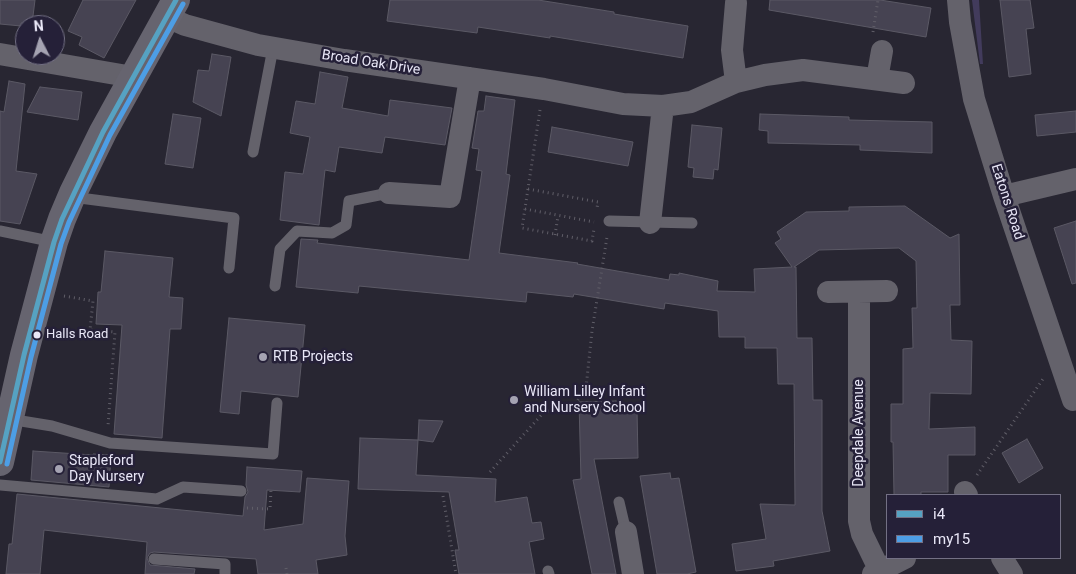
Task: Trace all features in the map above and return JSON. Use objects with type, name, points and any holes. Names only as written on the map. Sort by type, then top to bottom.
[{"type":"main road","points":[[0,457],[54,242],[71,196],[95,147],[171,9]]},
{"type":"street","name":"Eatons Road","points":[[958,0],[960,22],[974,99],[1004,196],[1073,400]]},
{"type":"street","points":[[736,3],[732,50],[736,82]]},
{"type":"street","name":"Broad Oak Drive","points":[[171,9],[216,34],[273,48],[544,89],[623,104],[663,106],[691,102],[736,82],[765,75],[803,70],[904,84]]},
{"type":"street","points":[[877,79],[882,51]]},
{"type":"street","points":[[0,54],[133,76]]},
{"type":"street","points":[[388,193],[450,197],[470,78]]},
{"type":"street","points":[[650,223],[663,106]]},
{"type":"street","points":[[1004,196],[1076,179]]},
{"type":"street","points":[[828,292],[887,292]]},
{"type":"street","name":"Deepdale Avenue","points":[[860,292],[860,521],[862,534],[877,572]]},
{"type":"street","points":[[626,532],[633,574]]},
{"type":"street","points":[[877,572],[903,559]]},
{"type":"street","points":[[1003,559],[1012,574]]},
{"type":"lane","points":[[253,152],[273,48]]},
{"type":"lane","points":[[275,286],[280,249],[297,232],[332,233],[346,225],[350,201],[388,193]]},
{"type":"lane","points":[[71,196],[234,218],[229,268]]},
{"type":"lane","points":[[609,221],[692,223]]},
{"type":"lane","points":[[0,231],[54,242]]},
{"type":"lane","points":[[10,419],[52,426],[106,442],[273,454],[277,403]]},
{"type":"lane","points":[[0,485],[157,499],[183,487],[241,491]]},
{"type":"lane","points":[[620,502],[626,532]]},
{"type":"lane","points":[[154,560],[225,564],[225,574]]},
{"type":"path","points":[[528,189],[598,202],[592,241],[522,228],[528,189],[544,89]]},
{"type":"path","points":[[490,472],[545,411],[568,411],[577,402],[586,388],[592,331],[609,221],[595,222],[525,209]]},
{"type":"path","points":[[556,235],[558,216]]},
{"type":"path","points":[[40,294],[93,301],[90,330],[115,332],[106,442]]},
{"type":"path","points":[[966,494],[1041,380],[1063,370]]},
{"type":"path","points":[[241,491],[240,507],[270,509],[271,490]]},
{"type":"path","points":[[442,496],[456,574]]},
{"type":"path","points":[[286,568],[287,574]]},
{"type":"shaded area","points":[[972,0],[979,0],[983,64],[980,64]]},
{"type":"building","points":[[0,0],[35,0],[33,15],[15,15],[15,25],[0,24]]},
{"type":"building","points":[[83,0],[136,0],[104,58],[79,45],[82,37],[68,31]]},
{"type":"building","points":[[390,0],[538,0],[688,26],[683,58],[550,36],[550,38],[478,27],[477,33],[387,21]]},
{"type":"building","points":[[770,0],[880,0],[931,8],[926,37],[769,10]]},
{"type":"building","points":[[1000,0],[1030,0],[1034,28],[1026,29],[1031,74],[1009,77]]},
{"type":"building","points":[[212,54],[231,57],[221,116],[193,102],[198,70],[209,71]]},
{"type":"building","points":[[320,72],[348,77],[342,108],[388,116],[390,100],[452,108],[445,145],[385,137],[382,153],[339,147],[335,172],[325,170],[319,225],[280,220],[285,172],[303,174],[310,137],[290,133],[296,101],[315,104]]},
{"type":"building","points":[[9,81],[25,84],[16,171],[37,174],[20,224],[0,221],[0,111],[4,112]]},
{"type":"building","points":[[40,87],[82,92],[78,120],[27,112]]},
{"type":"building","points":[[486,96],[515,100],[506,174],[510,175],[499,253],[578,263],[669,280],[670,274],[679,275],[679,273],[718,281],[717,291],[755,292],[754,269],[792,267],[775,243],[781,239],[777,232],[806,212],[849,211],[849,207],[905,206],[950,238],[959,234],[960,305],[950,305],[951,340],[972,341],[971,394],[930,393],[929,429],[975,427],[975,455],[948,455],[948,492],[894,494],[891,404],[903,404],[903,349],[913,348],[912,308],[917,308],[916,261],[899,248],[819,250],[794,267],[796,267],[797,338],[812,338],[813,400],[822,400],[822,511],[830,551],[773,561],[774,566],[736,571],[732,544],[766,539],[760,504],[795,505],[794,384],[778,384],[777,348],[745,348],[745,337],[719,337],[718,311],[665,303],[664,309],[574,294],[573,297],[527,292],[526,302],[359,286],[358,293],[296,287],[301,239],[318,240],[317,243],[469,260],[482,171],[476,170],[479,149],[472,148],[478,111],[484,111]]},
{"type":"building","points":[[1076,111],[1076,132],[1037,136],[1035,115]]},
{"type":"building","points":[[173,114],[201,118],[193,168],[165,164]]},
{"type":"building","points":[[760,114],[849,117],[849,120],[932,122],[932,153],[860,150],[860,145],[768,143],[768,131],[759,130]]},
{"type":"building","points":[[692,125],[722,128],[718,170],[714,169],[713,179],[693,177],[694,168],[688,167]]},
{"type":"building","points":[[552,127],[633,142],[628,166],[548,152]]},
{"type":"building","points":[[1076,221],[1076,283],[1072,284],[1054,228]]},
{"type":"building","points":[[105,251],[173,258],[169,297],[183,298],[181,329],[170,329],[162,438],[114,434],[122,325],[96,324],[98,292],[101,292]]},
{"type":"building","name":"RTB Projects","points":[[229,318],[305,325],[298,397],[241,391],[239,414],[220,412]]},
{"type":"building","points":[[616,401],[616,412],[637,411],[638,458],[594,459],[616,574],[592,574],[573,480],[581,479],[579,402]]},
{"type":"building","points":[[419,420],[443,421],[433,442],[418,440]]},
{"type":"building","points":[[360,438],[418,440],[416,475],[496,479],[495,502],[527,497],[532,523],[541,522],[544,539],[529,542],[535,574],[459,574],[455,550],[459,550],[449,492],[358,489]]},
{"type":"building","points":[[1027,439],[1043,468],[1019,483],[1002,453]]},
{"type":"building","name":"Stapleford Day Nursery","points":[[33,451],[111,455],[109,487],[31,480]]},
{"type":"building","points":[[247,467],[302,471],[300,492],[267,490],[264,530],[303,524],[307,478],[349,481],[345,536],[347,555],[316,560],[318,574],[258,574],[256,559],[154,552],[150,553],[147,558],[150,565],[195,569],[194,574],[145,574],[147,542],[44,530],[40,574],[6,574],[9,544],[12,544],[17,494],[243,516],[245,497],[248,492],[246,485]]},
{"type":"building","points":[[670,473],[671,479],[679,478],[696,572],[687,574],[657,574],[640,476]]},
{"type":"transit line","name":"i4","points":[[0,462],[24,355],[54,242],[62,219],[103,132],[176,0]]},
{"type":"transit line","name":"my15","points":[[7,464],[31,357],[61,244],[69,222],[110,135],[183,4]]},
{"type":"place","name":"Halls Road","points":[[37,335]]},
{"type":"place","name":"RTB Projects","points":[[263,357]]},
{"type":"place","name":"William Lilley Infant and Nursery School","points":[[514,400]]},
{"type":"place","name":"Stapleford Day Nursery","points":[[59,469]]}]
